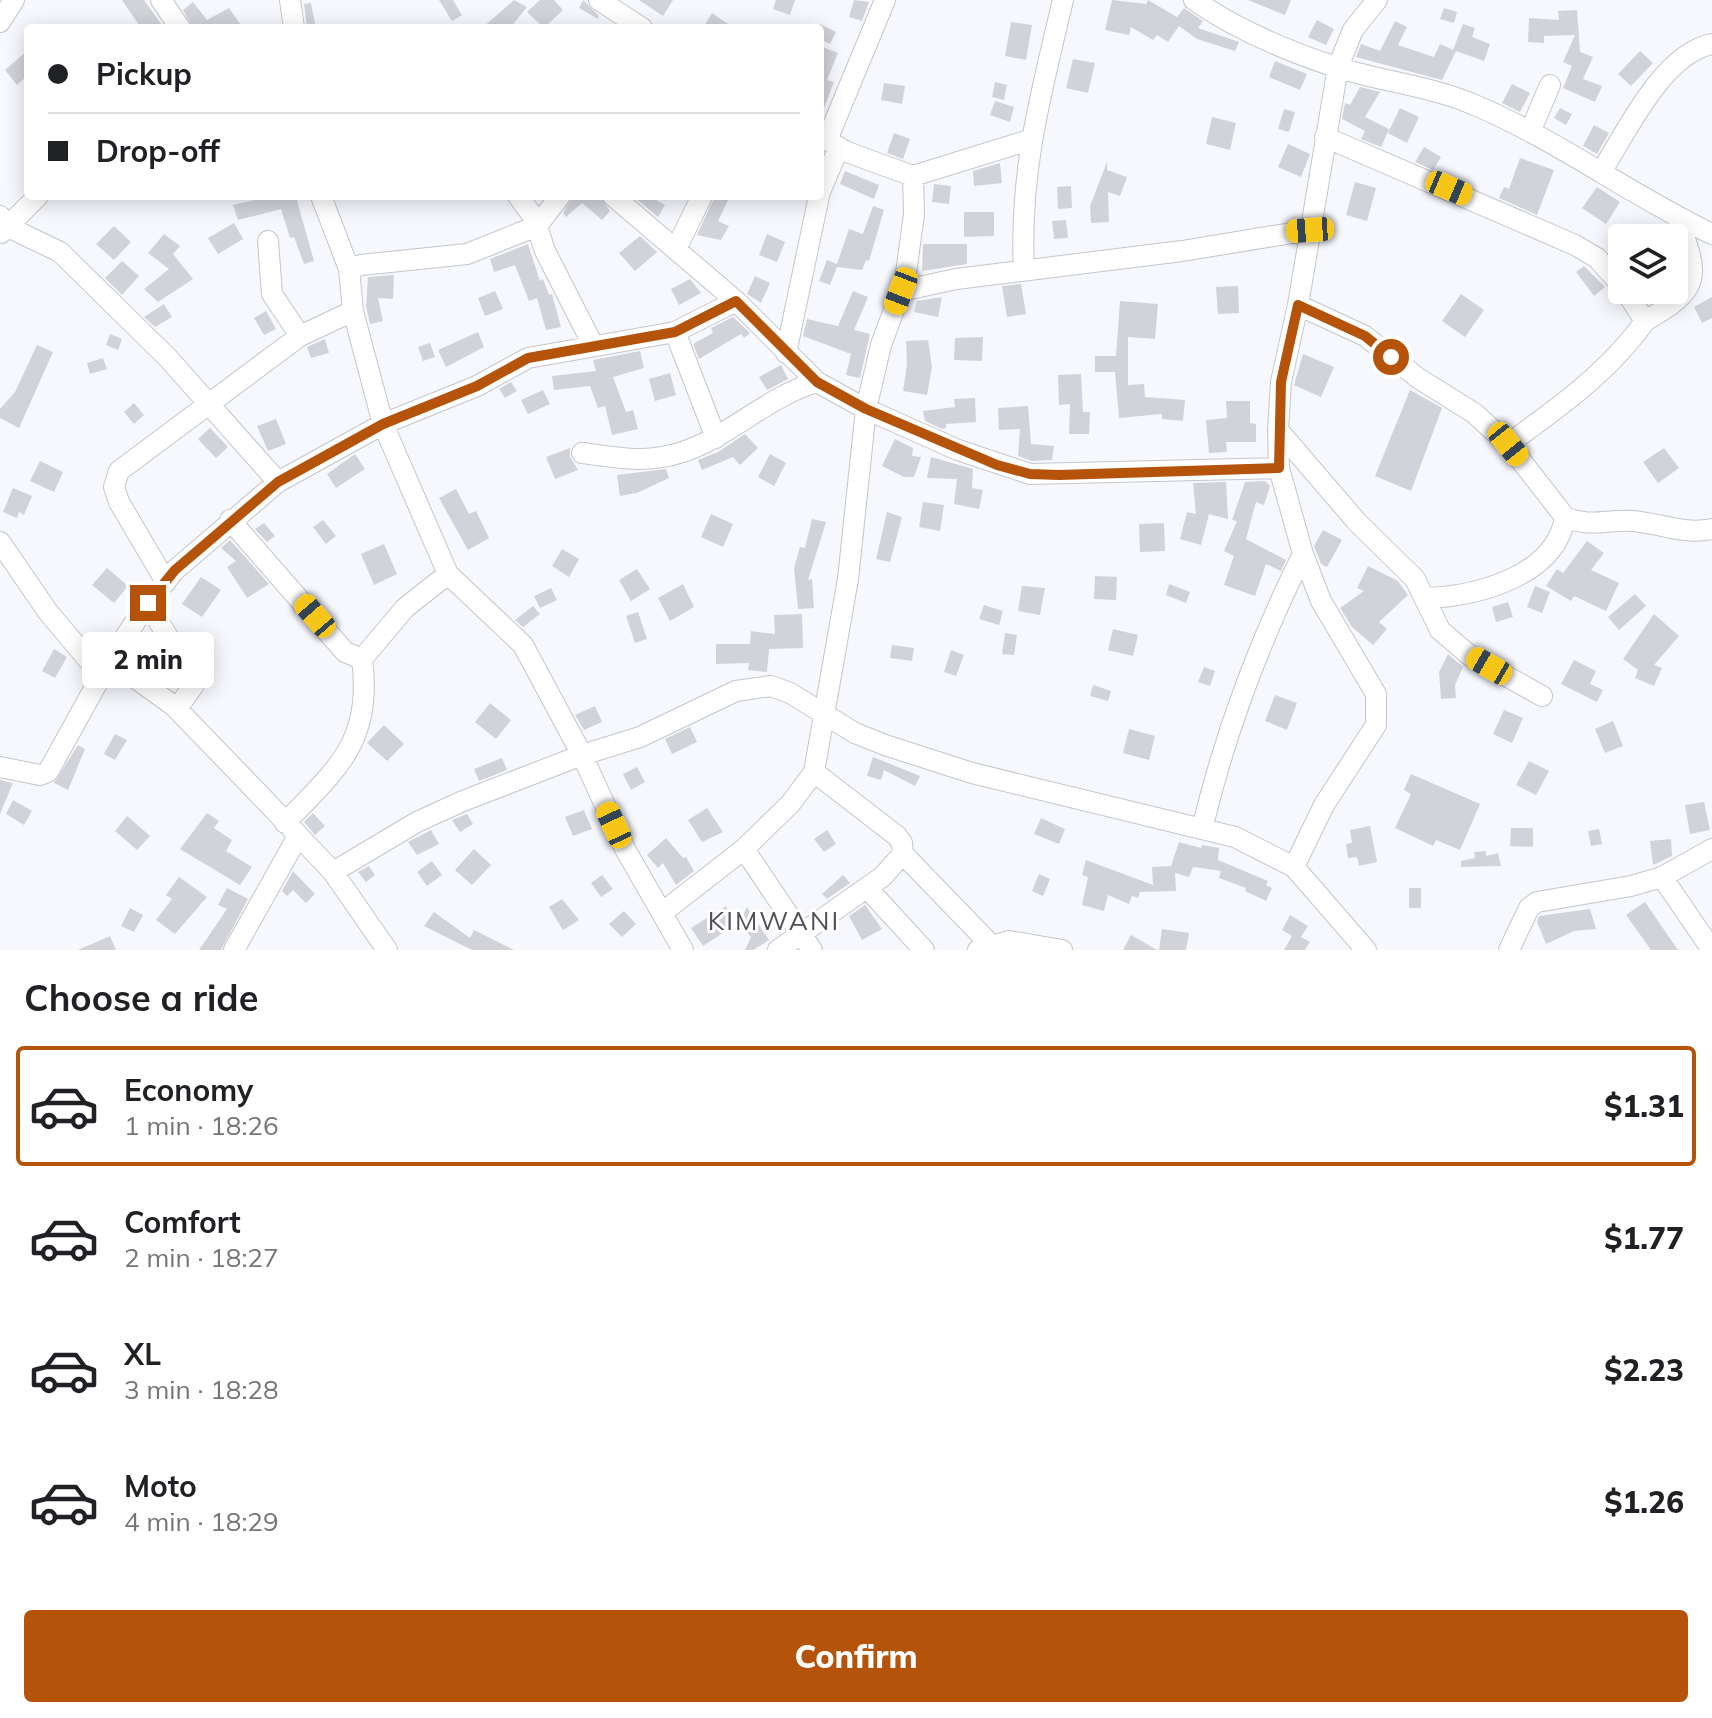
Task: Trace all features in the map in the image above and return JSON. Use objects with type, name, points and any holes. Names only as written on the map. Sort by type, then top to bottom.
[{"type":"street","points":[[0,22],[14,0]]},
{"type":"street","points":[[161,0],[177,24]]},
{"type":"street","points":[[290,0],[293,24]]},
{"type":"street","points":[[599,0],[622,6],[638,24]]},
{"type":"street","points":[[824,168],[829,141],[885,0]]},
{"type":"street","points":[[1024,270],[1022,199],[1029,140],[1063,0]]},
{"type":"street","points":[[1194,0],[1259,36],[1338,67],[1464,101],[1530,132],[1712,234]]},
{"type":"street","points":[[1294,867],[1324,805],[1376,725],[1379,709],[1371,684],[1321,601],[1303,554],[1279,468],[1278,430],[1281,382],[1298,305],[1338,67],[1353,30],[1377,0]]},
{"type":"street","points":[[1601,172],[1667,72],[1702,46],[1712,44]]},
{"type":"street","points":[[1530,132],[1550,85]]},
{"type":"street","points":[[1325,137],[1575,245],[1597,258],[1608,270]]},
{"type":"street","points":[[829,141],[883,167],[913,176],[1029,140]]},
{"type":"street","points":[[663,912],[744,849],[791,803],[814,772],[848,579],[866,409],[881,345],[901,291],[914,214],[913,176]]},
{"type":"street","points":[[33,200],[3,225],[60,252],[168,358],[278,482]]},
{"type":"street","points":[[323,200],[349,269],[353,311],[383,424],[448,574],[523,645],[582,755],[625,849],[683,950]]},
{"type":"street","points":[[521,200],[538,224],[545,251],[593,345]]},
{"type":"street","points":[[349,269],[361,265],[467,254],[538,224],[557,200]]},
{"type":"street","points":[[618,200],[677,247],[817,382],[866,409],[997,465],[1030,474],[1279,468]]},
{"type":"street","points":[[677,247],[700,200]]},
{"type":"street","points":[[786,353],[818,200]]},
{"type":"street","points":[[1508,444],[1582,388],[1645,321],[1678,302],[1688,290],[1691,253],[1677,217]]},
{"type":"street","points":[[901,291],[1024,270],[1182,251],[1310,230]]},
{"type":"street","points":[[268,241],[272,294],[300,336]]},
{"type":"street","points":[[0,767],[40,775],[48,772],[106,668],[148,603],[230,520],[278,482],[383,424],[477,386],[528,358],[675,332],[736,301]]},
{"type":"street","points":[[1634,304],[1645,321]]},
{"type":"street","points":[[1298,305],[1365,336],[1427,385],[1474,413],[1508,444],[1565,517],[1582,524],[1636,521],[1689,532],[1712,529]]},
{"type":"street","points":[[166,582],[119,502],[114,487],[119,471],[300,336],[353,311]]},
{"type":"street","points":[[675,332],[716,438]]},
{"type":"street","points":[[582,453],[629,459],[665,457],[716,438],[777,400],[817,382]]},
{"type":"street","points":[[1278,430],[1347,512],[1415,579],[1427,598],[1440,630],[1456,644],[1542,696]]},
{"type":"street","points":[[1427,598],[1460,597],[1517,575],[1536,564],[1557,542],[1565,517]]},
{"type":"street","points":[[230,520],[345,652],[362,659]]},
{"type":"street","points":[[0,542],[48,612],[106,668],[177,709],[333,872],[387,950]]},
{"type":"street","points":[[1202,829],[1216,771],[1237,706],[1303,554]]},
{"type":"street","points":[[234,950],[292,830],[351,751],[359,721],[362,659],[405,608],[448,574]]},
{"type":"street","points":[[148,603],[190,675],[193,686],[177,709]]},
{"type":"street","points":[[333,872],[417,822],[582,755],[640,737],[736,691],[771,686],[855,733],[972,773],[1235,837],[1294,867],[1366,950]]},
{"type":"street","points":[[778,950],[808,942],[899,862],[903,854],[902,843],[897,836],[814,772]]},
{"type":"street","points":[[744,849],[808,942]]},
{"type":"street","points":[[1509,950],[1529,908],[1537,902],[1631,886],[1662,877],[1712,849]]},
{"type":"street","points":[[903,854],[984,947],[1024,941],[1062,950]]},
{"type":"street","points":[[1662,877],[1712,950]]},
{"type":"street","points":[[867,888],[924,950]]},
{"type":"building","points":[[122,0],[144,0],[161,24],[138,24]]},
{"type":"building","points":[[439,0],[453,0],[462,15],[452,21]]},
{"type":"building","points":[[514,0],[527,7],[513,24],[487,24]]},
{"type":"building","points":[[540,0],[554,0],[563,10],[548,24],[540,24],[527,12]]},
{"type":"building","points":[[583,0],[599,16],[598,19],[579,8]]},
{"type":"building","points":[[639,0],[673,0],[663,16]]},
{"type":"building","points":[[776,0],[795,0],[790,15],[773,9]]},
{"type":"building","points":[[854,0],[869,2],[862,21],[849,17]]},
{"type":"building","points":[[1112,0],[1146,4],[1148,0],[1177,17],[1184,8],[1203,21],[1198,28],[1239,42],[1235,51],[1197,39],[1179,26],[1168,42],[1157,35],[1153,40],[1131,27],[1129,35],[1105,30]]},
{"type":"building","points":[[1248,0],[1291,0],[1285,15]]},
{"type":"building","points":[[193,2],[207,20],[229,8],[240,24],[191,24],[183,10]]},
{"type":"building","points":[[311,3],[315,24],[306,24],[304,4]]},
{"type":"building","points":[[1444,8],[1457,12],[1454,23],[1440,19]]},
{"type":"building","points":[[1577,10],[1580,52],[1593,57],[1583,79],[1602,86],[1595,102],[1563,88],[1572,66],[1563,62],[1575,35],[1544,36],[1544,43],[1528,42],[1529,18],[1559,20],[1558,11]]},
{"type":"building","points":[[712,13],[728,24],[705,24]]},
{"type":"building","points":[[1317,20],[1334,29],[1326,45],[1308,37]]},
{"type":"building","points":[[1395,21],[1407,27],[1398,45],[1434,57],[1440,44],[1456,51],[1442,80],[1356,57],[1361,44],[1380,51]]},
{"type":"building","points":[[1011,22],[1032,25],[1026,60],[1005,56]]},
{"type":"building","points":[[1463,24],[1475,28],[1472,37],[1490,44],[1484,61],[1453,50]]},
{"type":"building","points":[[824,26],[836,32],[830,44],[824,41]]},
{"type":"building","points":[[824,48],[838,53],[827,80],[834,82],[824,108]]},
{"type":"building","points":[[1640,51],[1653,63],[1631,86],[1618,74]]},
{"type":"building","points":[[24,53],[24,79],[17,85],[5,70]]},
{"type":"building","points":[[1073,59],[1095,63],[1088,93],[1066,88]]},
{"type":"building","points":[[1275,61],[1307,74],[1300,90],[1269,77]]},
{"type":"building","points":[[995,82],[1007,85],[1004,100],[992,97]]},
{"type":"building","points":[[884,83],[905,86],[902,104],[881,100]]},
{"type":"building","points":[[1512,84],[1530,93],[1520,112],[1502,103]]},
{"type":"building","points":[[1360,87],[1380,92],[1365,117],[1389,129],[1381,147],[1361,139],[1365,131],[1342,119],[1345,103],[1350,105]]},
{"type":"building","points":[[995,101],[1014,107],[1010,122],[990,115]]},
{"type":"building","points":[[1400,108],[1419,117],[1407,143],[1388,133]]},
{"type":"building","points":[[1560,108],[1572,114],[1566,125],[1554,118]]},
{"type":"building","points":[[1284,109],[1295,112],[1289,132],[1278,129]]},
{"type":"building","points":[[1212,117],[1236,123],[1230,150],[1206,144]]},
{"type":"building","points":[[1594,125],[1609,133],[1597,154],[1583,146]]},
{"type":"building","points":[[894,133],[910,139],[903,159],[887,153]]},
{"type":"building","points":[[1288,144],[1310,154],[1301,177],[1278,167]]},
{"type":"building","points":[[1424,147],[1441,157],[1433,170],[1415,162]]},
{"type":"building","points":[[1520,158],[1554,170],[1537,215],[1499,198],[1504,187],[1509,189]]},
{"type":"building","points":[[1107,162],[1107,170],[1127,177],[1120,196],[1108,192],[1109,222],[1091,223],[1090,206]]},
{"type":"building","points":[[1000,163],[1002,183],[974,186],[973,171]]},
{"type":"building","points":[[845,171],[879,185],[874,199],[840,184]]},
{"type":"building","points":[[1355,182],[1376,188],[1367,221],[1346,215]]},
{"type":"building","points":[[934,184],[951,186],[949,204],[932,202]]},
{"type":"building","points":[[1071,186],[1072,208],[1058,209],[1057,187]]},
{"type":"building","points":[[1597,187],[1620,202],[1606,224],[1582,208]]},
{"type":"building","points":[[255,200],[299,200],[314,261],[304,264],[294,237],[290,238],[281,209],[238,220],[233,205]]},
{"type":"building","points":[[571,200],[603,200],[610,211],[602,220],[582,203],[566,217],[563,213]]},
{"type":"building","points":[[638,200],[656,200],[665,205],[658,217]]},
{"type":"building","points":[[713,200],[728,200],[718,221],[729,226],[721,240],[697,235]]},
{"type":"building","points":[[873,206],[884,210],[869,261],[866,260],[862,270],[837,267],[830,285],[819,281],[827,260],[837,264],[849,229],[863,234]]},
{"type":"building","points":[[964,212],[994,212],[994,236],[964,237]]},
{"type":"building","points":[[1066,220],[1068,238],[1054,239],[1052,221]]},
{"type":"building","points":[[234,223],[243,239],[218,254],[208,238]]},
{"type":"building","points":[[114,226],[131,242],[114,260],[96,244]]},
{"type":"building","points":[[164,234],[180,246],[173,254],[193,279],[158,302],[144,289],[169,269],[148,253]]},
{"type":"building","points":[[767,234],[785,242],[777,262],[759,255]]},
{"type":"building","points":[[640,236],[657,252],[635,271],[619,253]]},
{"type":"building","points":[[528,244],[540,281],[543,279],[549,295],[552,294],[561,327],[546,330],[537,298],[529,301],[515,265],[494,272],[490,259]]},
{"type":"building","points":[[923,244],[967,244],[967,264],[922,271]]},
{"type":"building","points":[[122,261],[139,276],[122,295],[105,278]]},
{"type":"building","points":[[1584,266],[1605,287],[1594,296],[1576,272]]},
{"type":"building","points":[[394,275],[393,299],[378,298],[383,321],[370,324],[366,306],[368,277]]},
{"type":"building","points":[[755,276],[770,283],[761,303],[747,294]]},
{"type":"building","points":[[690,279],[701,293],[679,305],[671,289]]},
{"type":"building","points":[[1021,284],[1026,314],[1007,317],[1002,286]]},
{"type":"building","points":[[1238,286],[1239,313],[1218,314],[1216,287]]},
{"type":"building","points":[[495,291],[503,309],[485,316],[478,298]]},
{"type":"building","points":[[853,291],[868,297],[854,330],[870,334],[860,378],[846,375],[851,354],[803,336],[807,319],[838,326]]},
{"type":"building","points":[[1461,294],[1484,310],[1465,337],[1442,321]]},
{"type":"building","points":[[942,297],[938,317],[914,312],[917,301]]},
{"type":"building","points":[[1712,297],[1712,318],[1702,323],[1694,307]]},
{"type":"building","points":[[1120,301],[1158,304],[1155,339],[1128,337],[1128,385],[1144,384],[1145,397],[1185,400],[1183,421],[1162,419],[1162,414],[1119,418],[1115,372],[1095,372],[1095,356],[1116,356]]},
{"type":"building","points":[[164,304],[172,317],[155,327],[144,317]]},
{"type":"building","points":[[266,311],[276,329],[264,335],[254,318]]},
{"type":"building","points":[[733,317],[750,333],[744,338],[741,334],[699,359],[693,344],[713,333],[711,328]]},
{"type":"building","points":[[478,332],[484,347],[446,367],[438,350]]},
{"type":"building","points":[[110,334],[122,339],[118,350],[106,345]]},
{"type":"building","points":[[983,337],[982,361],[954,360],[955,338]]},
{"type":"building","points":[[325,339],[329,353],[311,358],[307,347]]},
{"type":"building","points":[[928,340],[932,367],[927,395],[903,391],[906,341]]},
{"type":"building","points":[[430,343],[435,357],[423,361],[418,347]]},
{"type":"building","points":[[37,345],[53,352],[19,428],[0,418],[0,409],[15,392]]},
{"type":"building","points":[[640,351],[644,368],[613,377],[626,412],[633,410],[638,429],[612,435],[605,406],[598,408],[590,386],[554,390],[552,376],[596,371],[593,360]]},
{"type":"building","points":[[1303,354],[1334,367],[1321,397],[1294,385]]},
{"type":"building","points":[[103,358],[107,369],[90,374],[87,363]]},
{"type":"building","points":[[781,365],[788,379],[767,390],[759,377]]},
{"type":"building","points":[[670,373],[676,395],[655,401],[649,379]]},
{"type":"building","points":[[1081,374],[1083,412],[1090,412],[1089,434],[1069,434],[1070,404],[1059,405],[1058,375]]},
{"type":"building","points":[[511,382],[517,391],[505,398],[499,389]]},
{"type":"building","points":[[543,390],[550,404],[528,414],[521,400]]},
{"type":"building","points":[[1410,390],[1442,408],[1411,491],[1375,476]]},
{"type":"building","points":[[975,398],[976,422],[946,424],[946,428],[942,429],[925,421],[923,411],[955,407],[954,399]]},
{"type":"building","points":[[1226,401],[1250,401],[1250,423],[1256,424],[1256,442],[1226,442],[1227,452],[1209,453],[1206,420],[1227,418]]},
{"type":"building","points":[[134,403],[144,415],[134,424],[124,412]]},
{"type":"building","points":[[1028,406],[1031,444],[1054,446],[1052,460],[1032,461],[1018,456],[1020,429],[999,430],[998,408]]},
{"type":"building","points":[[276,419],[286,444],[268,451],[257,426]]},
{"type":"building","points":[[210,428],[228,447],[216,458],[198,439]]},
{"type":"building","points":[[745,434],[758,448],[740,465],[733,457],[702,470],[698,460],[718,452]]},
{"type":"building","points":[[895,439],[913,448],[912,456],[921,457],[914,477],[904,477],[882,466]]},
{"type":"building","points":[[570,448],[570,457],[578,470],[555,479],[546,457]]},
{"type":"building","points":[[1664,448],[1679,468],[1658,483],[1643,462]]},
{"type":"building","points":[[355,454],[365,469],[336,488],[327,474]]},
{"type":"building","points":[[770,454],[786,463],[774,486],[758,477]]},
{"type":"building","points":[[931,457],[973,469],[972,488],[983,490],[979,509],[954,504],[957,479],[927,478]]},
{"type":"building","points":[[40,461],[63,472],[54,492],[30,481]]},
{"type":"building","points":[[666,469],[669,478],[637,493],[620,496],[617,475]]},
{"type":"building","points":[[1265,481],[1270,486],[1264,505],[1256,502],[1246,539],[1286,560],[1281,571],[1266,564],[1255,596],[1224,585],[1234,556],[1224,551],[1237,521],[1232,520],[1245,482]]},
{"type":"building","points":[[1226,482],[1228,519],[1209,514],[1201,545],[1180,539],[1187,512],[1196,514],[1193,483]]},
{"type":"building","points":[[13,488],[32,496],[24,515],[19,512],[17,518],[3,512]]},
{"type":"building","points":[[456,489],[469,514],[476,511],[489,538],[468,550],[439,498]]},
{"type":"building","points":[[923,502],[944,505],[940,531],[919,527]]},
{"type":"building","points":[[887,512],[902,517],[890,562],[876,559]]},
{"type":"building","points":[[711,514],[733,524],[723,547],[701,537]]},
{"type":"building","points":[[812,519],[826,522],[808,580],[812,579],[814,608],[798,609],[794,568],[800,547],[805,548]]},
{"type":"building","points":[[323,520],[336,536],[326,544],[313,527]]},
{"type":"building","points":[[264,523],[275,536],[267,542],[255,529]]},
{"type":"building","points":[[1164,523],[1165,551],[1140,552],[1139,524]]},
{"type":"building","points":[[1323,530],[1342,540],[1327,567],[1321,564],[1314,546]]},
{"type":"building","points":[[230,540],[269,584],[247,598],[227,567],[236,561],[221,548]]},
{"type":"building","points":[[1587,541],[1604,553],[1591,570],[1619,583],[1606,611],[1574,596],[1571,601],[1546,586],[1557,569],[1563,573]]},
{"type":"building","points":[[384,544],[397,574],[374,585],[361,554]]},
{"type":"building","points":[[562,549],[579,559],[569,577],[552,566]]},
{"type":"building","points":[[1368,566],[1398,581],[1408,595],[1379,622],[1387,629],[1373,645],[1352,627],[1340,608],[1364,591],[1357,588]]},
{"type":"building","points":[[107,568],[128,586],[114,603],[92,585]]},
{"type":"building","points":[[637,569],[650,589],[631,601],[619,580]]},
{"type":"building","points":[[1095,576],[1117,577],[1116,600],[1094,599]]},
{"type":"building","points":[[201,577],[221,590],[202,617],[182,604]]},
{"type":"building","points":[[683,584],[694,607],[670,621],[658,598]]},
{"type":"building","points":[[1169,584],[1190,592],[1186,603],[1166,595]]},
{"type":"building","points":[[1022,586],[1045,588],[1040,615],[1018,611]]},
{"type":"building","points":[[1535,586],[1550,592],[1542,613],[1527,607]]},
{"type":"building","points":[[551,588],[557,600],[540,608],[534,596]]},
{"type":"building","points":[[1635,594],[1646,606],[1619,630],[1608,617]]},
{"type":"building","points":[[1508,602],[1513,617],[1496,622],[1492,607]]},
{"type":"building","points":[[984,605],[1003,611],[999,625],[979,619]]},
{"type":"building","points":[[533,606],[540,614],[523,627],[515,620]]},
{"type":"building","points":[[638,612],[647,639],[635,643],[626,616]]},
{"type":"building","points":[[802,614],[803,648],[769,649],[767,672],[748,670],[749,663],[716,664],[716,644],[750,644],[751,631],[775,634],[774,615]]},
{"type":"building","points":[[1654,614],[1679,636],[1654,665],[1662,668],[1654,686],[1635,678],[1638,670],[1623,659]]},
{"type":"building","points":[[1113,629],[1138,635],[1133,656],[1108,650]]},
{"type":"building","points":[[1005,633],[1017,635],[1014,655],[1002,654]]},
{"type":"building","points":[[892,645],[914,648],[912,661],[890,658]]},
{"type":"building","points":[[54,649],[67,657],[55,678],[42,671]]},
{"type":"building","points":[[951,650],[964,655],[956,676],[944,672]]},
{"type":"building","points":[[1448,654],[1463,667],[1455,685],[1456,698],[1441,699],[1439,672]]},
{"type":"building","points":[[1574,660],[1596,671],[1590,684],[1603,690],[1597,702],[1561,684]]},
{"type":"building","points":[[1204,667],[1215,671],[1210,686],[1198,682]]},
{"type":"building","points":[[1093,685],[1111,691],[1108,701],[1090,696]]},
{"type":"building","points":[[1275,695],[1297,703],[1287,730],[1265,721]]},
{"type":"building","points":[[490,703],[511,720],[496,739],[475,722]]},
{"type":"building","points":[[595,706],[602,722],[584,730],[575,715]]},
{"type":"building","points":[[1504,710],[1523,718],[1512,743],[1493,734]]},
{"type":"building","points":[[1613,721],[1623,746],[1605,753],[1595,729]]},
{"type":"building","points":[[384,725],[404,744],[387,761],[367,743]]},
{"type":"building","points":[[690,727],[697,742],[672,754],[665,739]]},
{"type":"building","points":[[1129,729],[1155,736],[1149,760],[1123,753]]},
{"type":"building","points":[[115,734],[127,740],[115,760],[104,754]]},
{"type":"building","points":[[78,745],[85,749],[68,790],[54,783]]},
{"type":"building","points":[[873,757],[920,776],[915,786],[884,770],[881,780],[867,776]]},
{"type":"building","points":[[502,758],[507,770],[479,781],[474,769]]},
{"type":"building","points":[[1529,761],[1549,771],[1536,795],[1516,785]]},
{"type":"building","points":[[637,767],[645,782],[631,790],[623,774]]},
{"type":"building","points":[[1411,774],[1480,804],[1460,850],[1436,840],[1433,846],[1395,828],[1411,794],[1404,790]]},
{"type":"building","points":[[0,780],[13,783],[0,814]]},
{"type":"building","points":[[13,800],[32,811],[24,825],[6,814]]},
{"type":"building","points":[[1704,802],[1710,830],[1690,834],[1685,805]]},
{"type":"building","points":[[707,808],[723,832],[702,842],[688,820]]},
{"type":"building","points":[[584,810],[592,829],[573,836],[565,817]]},
{"type":"building","points":[[207,813],[219,821],[214,828],[232,840],[226,851],[252,867],[240,885],[180,849]]},
{"type":"building","points":[[313,813],[325,826],[315,835],[304,822]]},
{"type":"building","points":[[467,814],[473,824],[460,832],[452,820]]},
{"type":"building","points":[[127,816],[150,836],[137,850],[115,831]]},
{"type":"building","points":[[1041,818],[1065,829],[1059,844],[1034,834]]},
{"type":"building","points":[[1370,826],[1377,862],[1359,866],[1357,857],[1348,858],[1346,844],[1352,843],[1350,830]]},
{"type":"building","points":[[1511,828],[1533,828],[1533,847],[1510,846]]},
{"type":"building","points":[[1599,829],[1602,844],[1591,846],[1588,831]]},
{"type":"building","points":[[431,830],[439,844],[417,855],[408,842]]},
{"type":"building","points":[[827,830],[836,844],[824,852],[814,839]]},
{"type":"building","points":[[666,838],[683,858],[686,857],[694,871],[676,885],[663,863],[658,868],[647,855]]},
{"type":"building","points":[[1671,839],[1672,856],[1653,865],[1650,841]]},
{"type":"building","points":[[1179,842],[1201,848],[1202,845],[1219,848],[1218,860],[1268,881],[1266,885],[1272,888],[1266,901],[1245,891],[1246,888],[1219,878],[1221,871],[1193,867],[1189,877],[1175,873],[1176,891],[1140,892],[1138,898],[1132,896],[1129,904],[1108,895],[1104,911],[1082,905],[1088,877],[1082,875],[1086,860],[1153,885],[1152,867],[1171,866]]},
{"type":"building","points":[[474,849],[491,865],[472,885],[455,870]]},
{"type":"building","points":[[1486,851],[1486,856],[1498,853],[1501,866],[1461,867],[1461,861],[1475,858],[1474,852]]},
{"type":"building","points":[[432,861],[442,875],[427,886],[417,872]]},
{"type":"building","points":[[369,866],[375,875],[366,882],[358,872]]},
{"type":"building","points":[[293,871],[315,894],[306,903],[293,890],[287,896],[282,891]]},
{"type":"building","points":[[1039,874],[1050,879],[1043,896],[1032,891]]},
{"type":"building","points":[[602,875],[613,889],[601,897],[591,883]]},
{"type":"building","points":[[843,875],[850,883],[827,899],[822,894]]},
{"type":"building","points":[[179,877],[207,897],[175,934],[156,920],[172,899],[166,895]]},
{"type":"building","points":[[227,888],[248,899],[221,950],[199,950],[227,909],[218,905]]},
{"type":"building","points":[[1409,888],[1421,888],[1421,908],[1409,908]]},
{"type":"building","points":[[562,899],[579,920],[563,930],[549,907]]},
{"type":"building","points":[[1645,902],[1678,950],[1651,950],[1626,915]]},
{"type":"building","points":[[865,905],[882,929],[862,940],[849,916]]},
{"type":"building","points":[[726,906],[735,925],[703,946],[691,928]]},
{"type":"building","points":[[747,907],[769,940],[753,950],[745,950],[751,937],[739,923]]},
{"type":"building","points":[[130,908],[143,915],[134,932],[121,926]]},
{"type":"building","points":[[1590,909],[1596,929],[1574,931],[1546,944],[1537,922],[1539,916]]},
{"type":"building","points":[[624,911],[636,924],[622,937],[609,924]]},
{"type":"building","points":[[434,912],[470,938],[474,930],[514,950],[472,950],[424,926]]},
{"type":"building","points":[[1290,915],[1308,926],[1301,937],[1310,942],[1305,950],[1284,950],[1292,936],[1282,930]]},
{"type":"building","points":[[1162,929],[1189,933],[1186,950],[1159,950]]},
{"type":"building","points":[[1131,935],[1157,950],[1123,950]]},
{"type":"building","points":[[110,936],[116,950],[78,950]]},
{"type":"district","name":"KIMWANI","points":[[774,921]]},
{"type":"route","points":[[148,603],[175,570],[278,482],[383,424],[477,386],[528,358],[675,332],[736,301],[817,382],[842,397],[958,450],[1030,474],[1279,468],[1281,382],[1298,305],[1365,336],[1391,357]]}]
